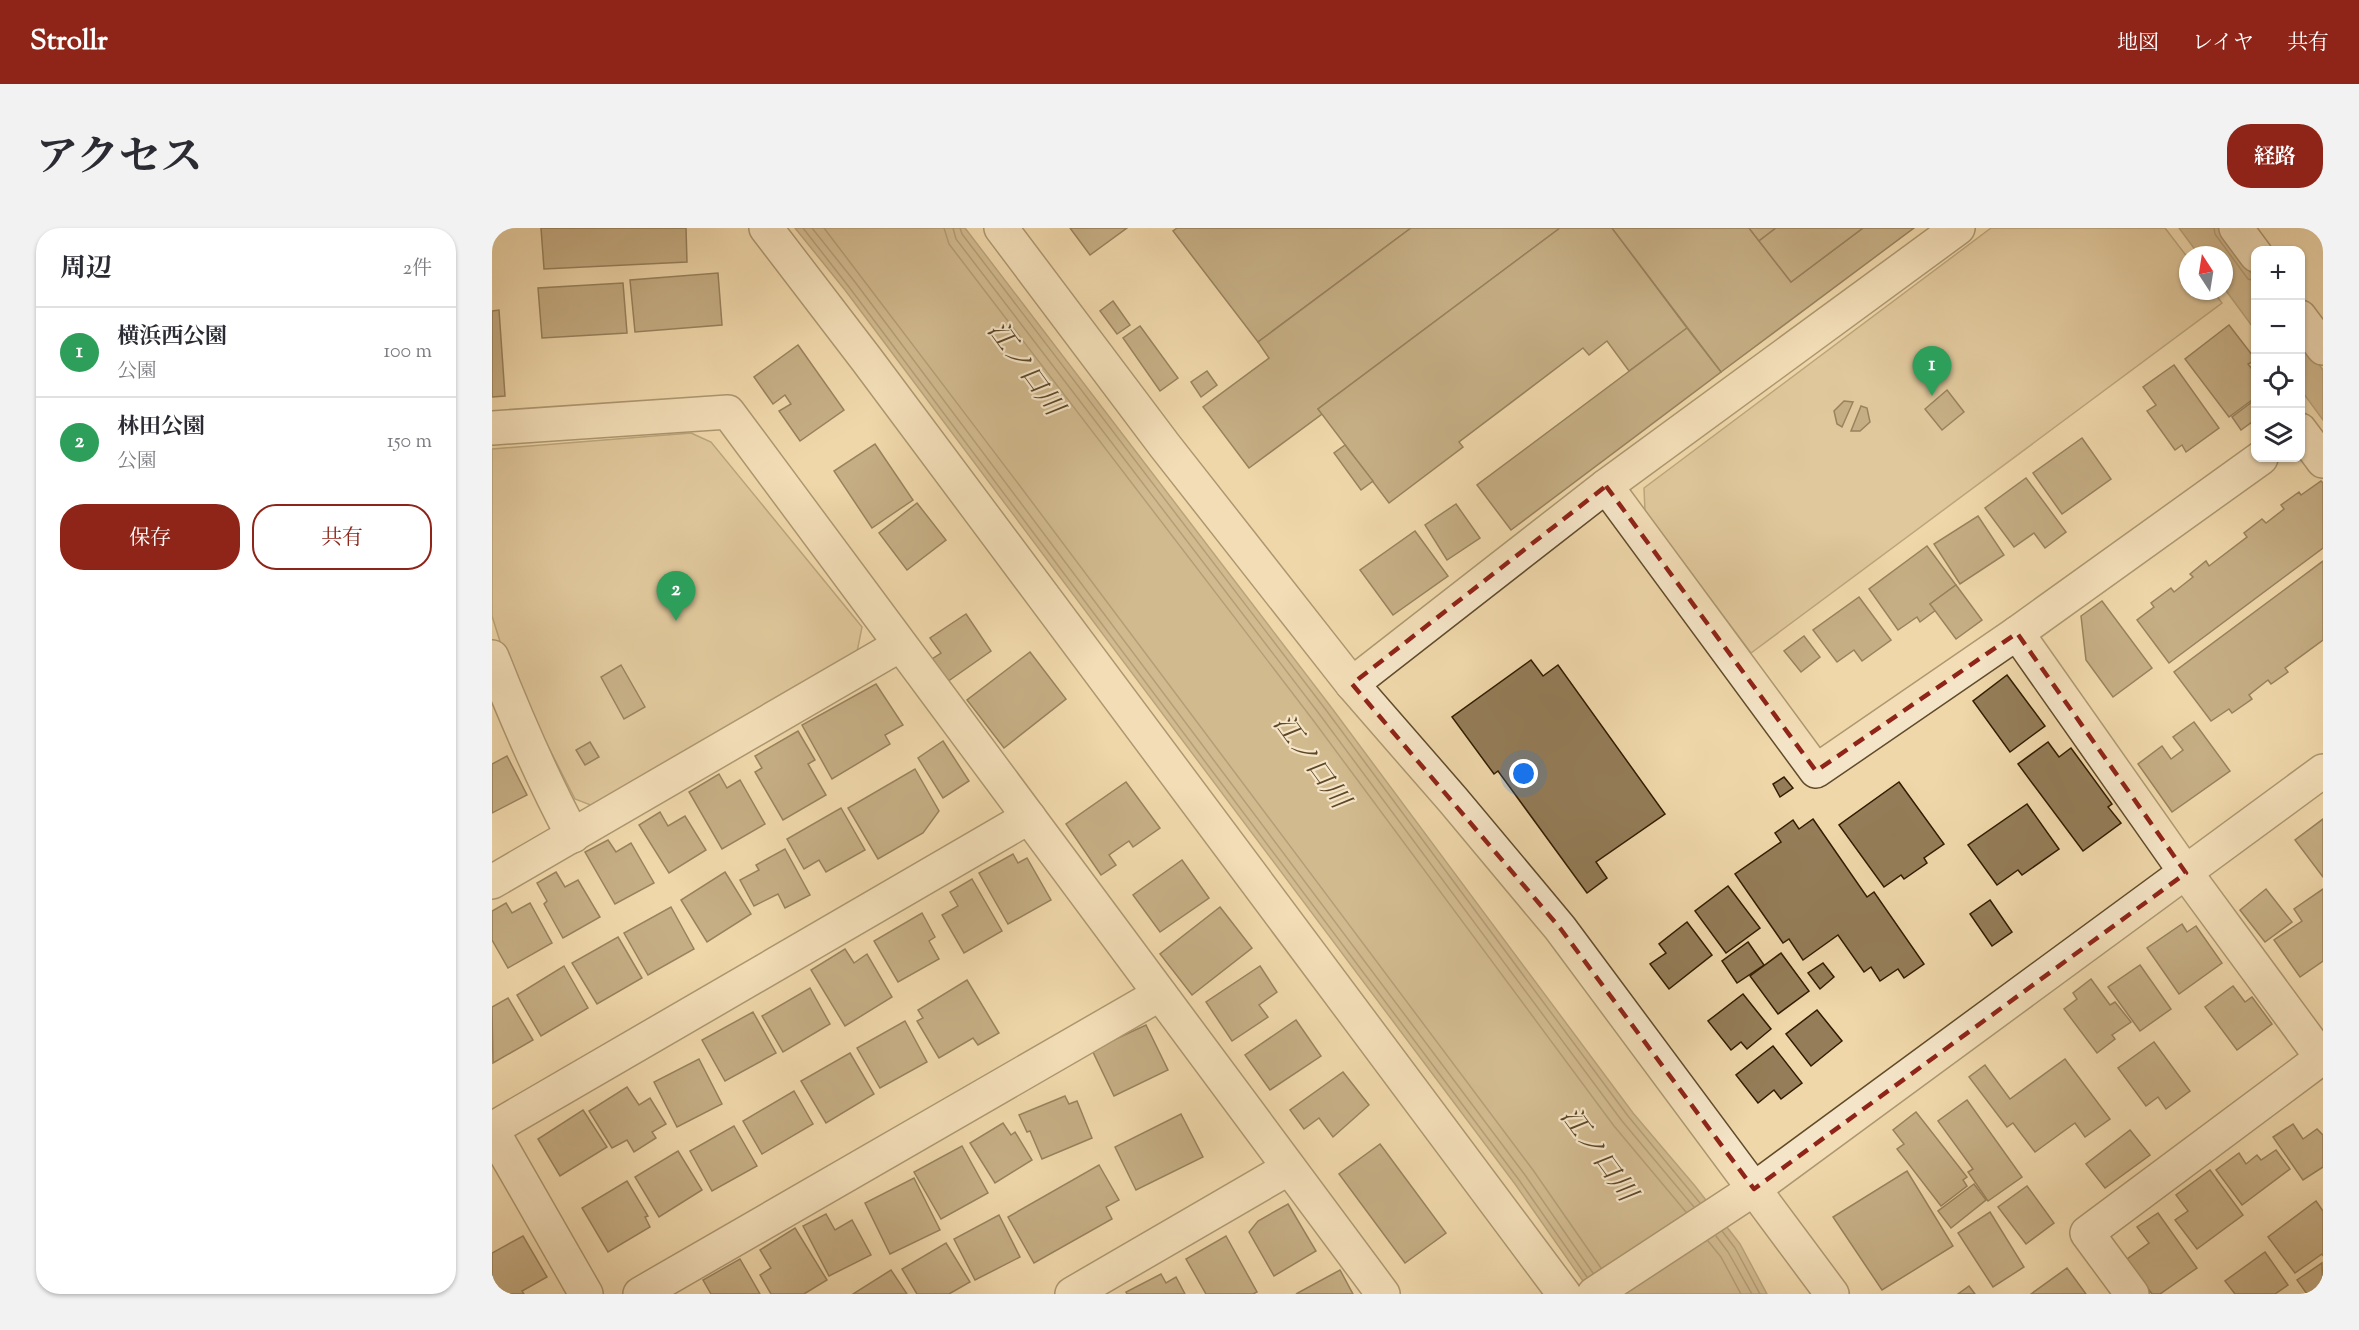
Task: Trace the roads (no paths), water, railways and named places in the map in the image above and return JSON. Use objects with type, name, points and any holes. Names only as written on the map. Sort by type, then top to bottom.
[{"type":"street","points":[[766,228],[1564,1294]]},
{"type":"street","points":[[1002,228],[1158,436],[1352,684],[1560,928],[1832,1294]]},
{"type":"street","points":[[1352,684],[1606,486],[1958,228]]},
{"type":"street","points":[[2236,228],[2251,248]]},
{"type":"street","points":[[2305,323],[2323,348]]},
{"type":"street","points":[[492,428],[728,412],[1383,1294]]},
{"type":"street","points":[[2305,436],[2323,461]]},
{"type":"street","points":[[1606,486],[1816,771],[2017,633],[2255,462]]},
{"type":"street","points":[[2017,633],[2186,873],[2323,1057],[2087,1233],[2132,1294]]},
{"type":"street","points":[[492,882],[900,645]]},
{"type":"street","points":[[492,657],[521,729],[573,836]]},
{"type":"street","points":[[1594,1294],[1754,1189],[2323,771]]},
{"type":"street","points":[[586,1294],[492,1129],[1029,817]]},
{"type":"street","points":[[640,1294],[1160,994]]},
{"type":"street","points":[[1072,1294],[1289,1168]]},
{"type":"water","name":"江ノ口川","points":[[795,228],[965,228],[1331,707],[1633,1113],[1695,1186],[1740,1244],[1767,1294],[1592,1294],[1515,1184],[845,290]]},
{"type":"water","points":[[2179,228],[2218,228],[2231,246],[2192,246]]},
{"type":"water","points":[[2233,248],[2251,273],[2251,325],[2233,300]]},
{"type":"water","points":[[2305,346],[2323,370],[2323,420],[2305,395]]},
{"type":"place","name":"横浜西公園","points":[[1932,396]]},
{"type":"place","name":"林田公園","points":[[676,621]]}]
